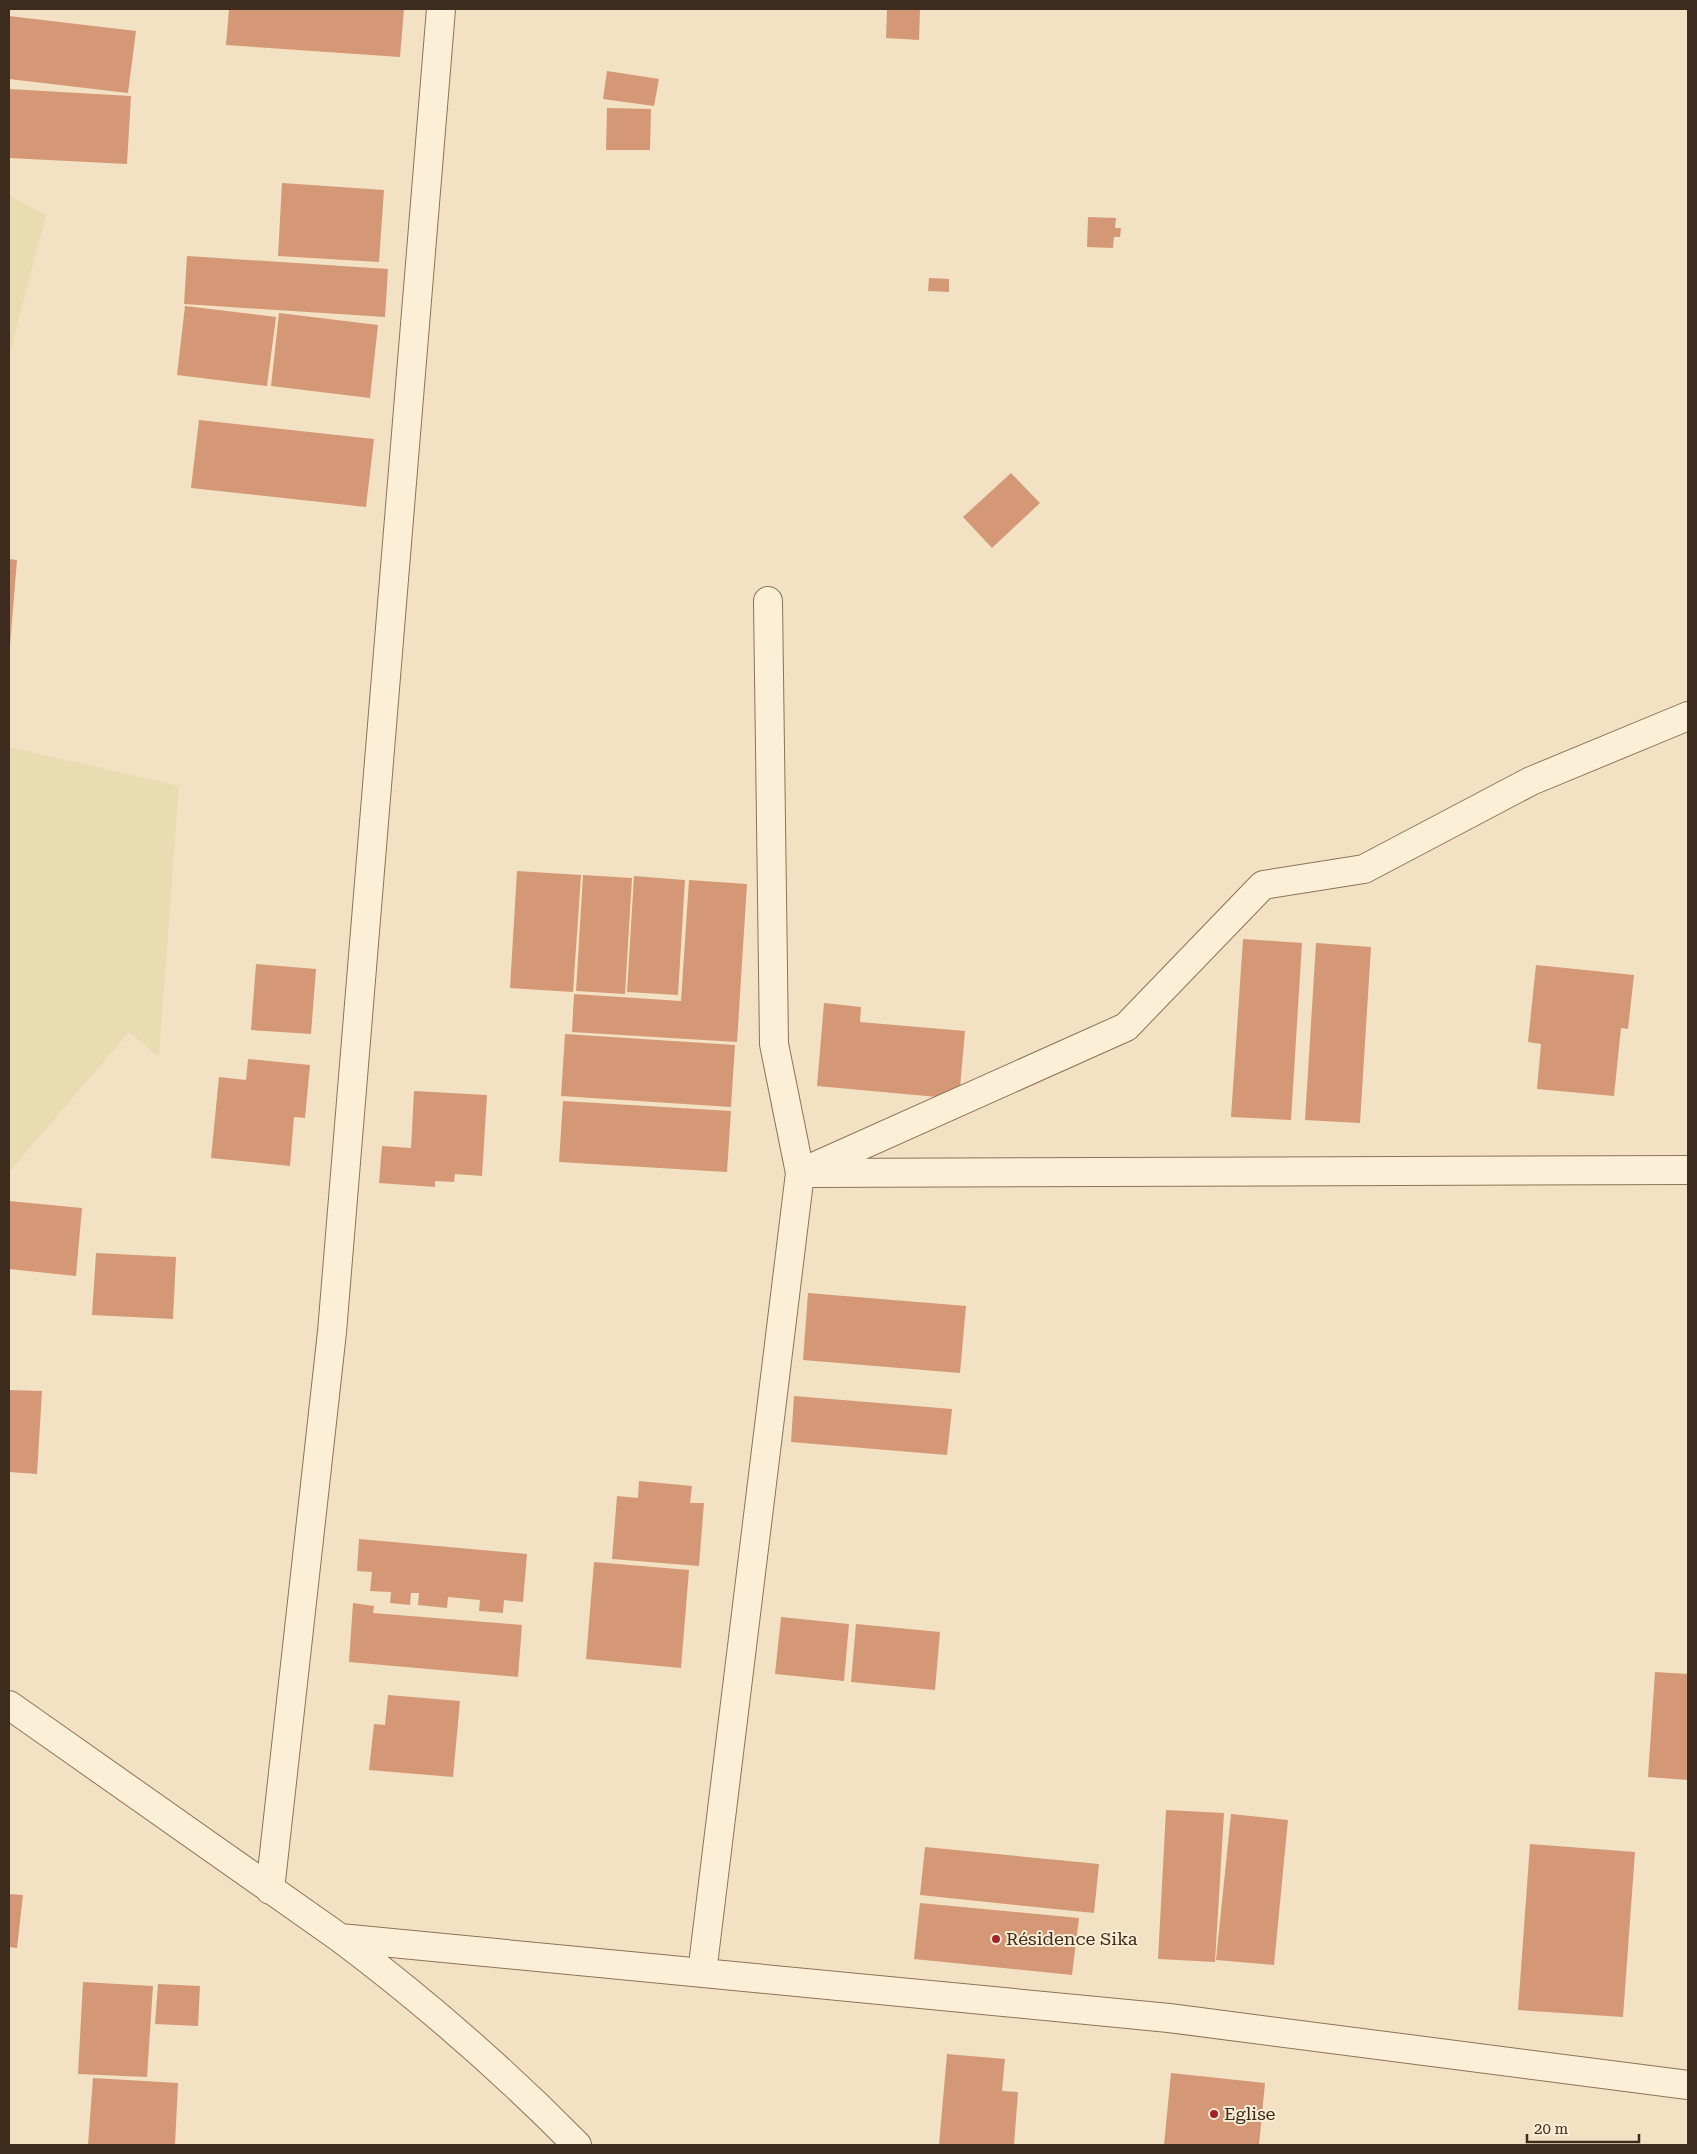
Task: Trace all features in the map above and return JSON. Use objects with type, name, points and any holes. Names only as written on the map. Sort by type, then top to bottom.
[{"type":"street","points":[[270,1890],[332,1332],[441,9]]},
{"type":"street","points":[[702,1973],[800,1173],[774,1044],[768,601]]},
{"type":"street","points":[[800,1173],[1126,1027],[1263,884],[1364,869],[1532,782],[1688,716]]},
{"type":"street","points":[[800,1173],[1688,1170]]},
{"type":"street","points":[[9,1705],[340,1938],[392,1977],[454,2028],[531,2099],[577,2145]]},
{"type":"street","points":[[340,1938],[1169,2018],[1688,2085]]},
{"type":"shaded area","points":[[9,195],[46,215],[9,356]]},
{"type":"shaded area","points":[[9,747],[179,786],[159,1057],[129,1032],[9,1172]]},
{"type":"building","points":[[229,9],[404,9],[400,57],[226,45]]},
{"type":"building","points":[[887,9],[920,9],[919,40],[886,38]]},
{"type":"building","points":[[9,16],[136,31],[128,93],[9,79]]},
{"type":"building","points":[[607,71],[659,79],[654,106],[603,99]]},
{"type":"building","points":[[9,89],[131,96],[127,164],[9,158]]},
{"type":"building","points":[[607,108],[651,109],[650,150],[606,150]]},
{"type":"building","points":[[282,183],[384,190],[379,262],[278,256]]},
{"type":"building","points":[[1088,217],[1116,218],[1115,228],[1121,228],[1120,237],[1114,237],[1113,248],[1087,247]]},
{"type":"building","points":[[187,256],[388,269],[385,317],[184,304]]},
{"type":"building","points":[[929,278],[949,279],[949,292],[928,291]]},
{"type":"building","points":[[185,306],[276,317],[267,386],[177,375]]},
{"type":"building","points":[[279,313],[378,325],[370,398],[271,386]]},
{"type":"building","points":[[199,420],[374,439],[366,507],[191,488]]},
{"type":"building","points":[[1011,473],[1040,503],[992,548],[963,517]]},
{"type":"building","points":[[9,559],[17,560],[10,646],[9,645]]},
{"type":"building","points":[[517,871],[581,875],[573,992],[510,988]]},
{"type":"building","points":[[583,875],[632,878],[625,994],[576,991]]},
{"type":"building","points":[[634,876],[685,880],[678,995],[627,992]]},
{"type":"building","points":[[689,880],[747,884],[737,1042],[572,1032],[574,994],[681,1001]]},
{"type":"building","points":[[1243,939],[1302,943],[1291,1120],[1231,1117]]},
{"type":"building","points":[[1316,943],[1371,947],[1360,1123],[1305,1120]]},
{"type":"building","points":[[256,964],[316,969],[311,1034],[251,1030]]},
{"type":"building","points":[[1536,965],[1634,975],[1628,1029],[1621,1028],[1614,1096],[1537,1089],[1541,1044],[1528,1042]]},
{"type":"building","points":[[824,1003],[861,1007],[860,1022],[965,1031],[959,1099],[817,1086]]},
{"type":"building","points":[[565,1034],[735,1045],[731,1107],[561,1096]]},
{"type":"building","points":[[248,1059],[310,1065],[305,1118],[294,1117],[290,1166],[211,1158],[219,1077],[246,1080]]},
{"type":"building","points":[[414,1091],[487,1095],[482,1176],[455,1174],[454,1182],[435,1181],[435,1187],[379,1183],[382,1146],[411,1148]]},
{"type":"building","points":[[563,1101],[731,1111],[727,1172],[559,1162]]},
{"type":"building","points":[[9,1201],[82,1208],[76,1276],[9,1269]]},
{"type":"building","points":[[96,1253],[176,1257],[173,1319],[92,1315]]},
{"type":"building","points":[[808,1293],[966,1306],[960,1373],[803,1360]]},
{"type":"building","points":[[9,1390],[42,1391],[37,1474],[9,1472]]},
{"type":"building","points":[[794,1396],[952,1409],[947,1455],[791,1442]]},
{"type":"building","points":[[639,1481],[692,1486],[690,1503],[704,1503],[699,1566],[612,1559],[617,1496],[638,1498]]},
{"type":"building","points":[[359,1539],[527,1554],[523,1602],[504,1600],[503,1613],[479,1611],[480,1600],[448,1597],[447,1608],[418,1605],[419,1593],[411,1593],[410,1605],[390,1603],[391,1592],[370,1591],[372,1572],[357,1571]]},
{"type":"building","points":[[594,1562],[689,1570],[681,1668],[586,1659]]},
{"type":"building","points":[[353,1603],[374,1606],[373,1613],[522,1625],[518,1677],[349,1662]]},
{"type":"building","points":[[781,1617],[849,1624],[844,1681],[775,1674]]},
{"type":"building","points":[[856,1624],[940,1632],[935,1690],[851,1682]]},
{"type":"building","points":[[1655,1672],[1688,1674],[1688,1780],[1648,1777]]},
{"type":"building","points":[[388,1695],[460,1701],[453,1777],[369,1770],[374,1724],[385,1725]]},
{"type":"building","points":[[1166,1810],[1224,1813],[1215,1962],[1158,1959]]},
{"type":"building","points":[[1231,1814],[1288,1820],[1274,1965],[1216,1960]]},
{"type":"building","points":[[1530,1844],[1635,1852],[1623,2017],[1518,2010]]},
{"type":"building","name":"Résidence Sika","points":[[925,1847],[1099,1864],[1094,1913],[920,1895]]},
{"type":"building","points":[[9,1894],[23,1895],[17,1948],[9,1947]]},
{"type":"building","name":"Résidence Sika","points":[[920,1903],[1079,1918],[1072,1975],[914,1959]]},
{"type":"building","points":[[83,1982],[153,1986],[147,2077],[78,2074]]},
{"type":"building","points":[[158,1984],[200,1986],[198,2026],[155,2024]]},
{"type":"building","points":[[947,2054],[1005,2059],[1002,2091],[1018,2092],[1014,2145],[939,2145]]},
{"type":"building","name":"Eglise","points":[[1171,2073],[1265,2083],[1259,2145],[1164,2145]]},
{"type":"building","points":[[93,2078],[178,2083],[175,2145],[88,2145]]},
{"type":"place","name":"Résidence Sika","points":[[996,1939]]},
{"type":"place","name":"Eglise","points":[[1214,2114]]}]
